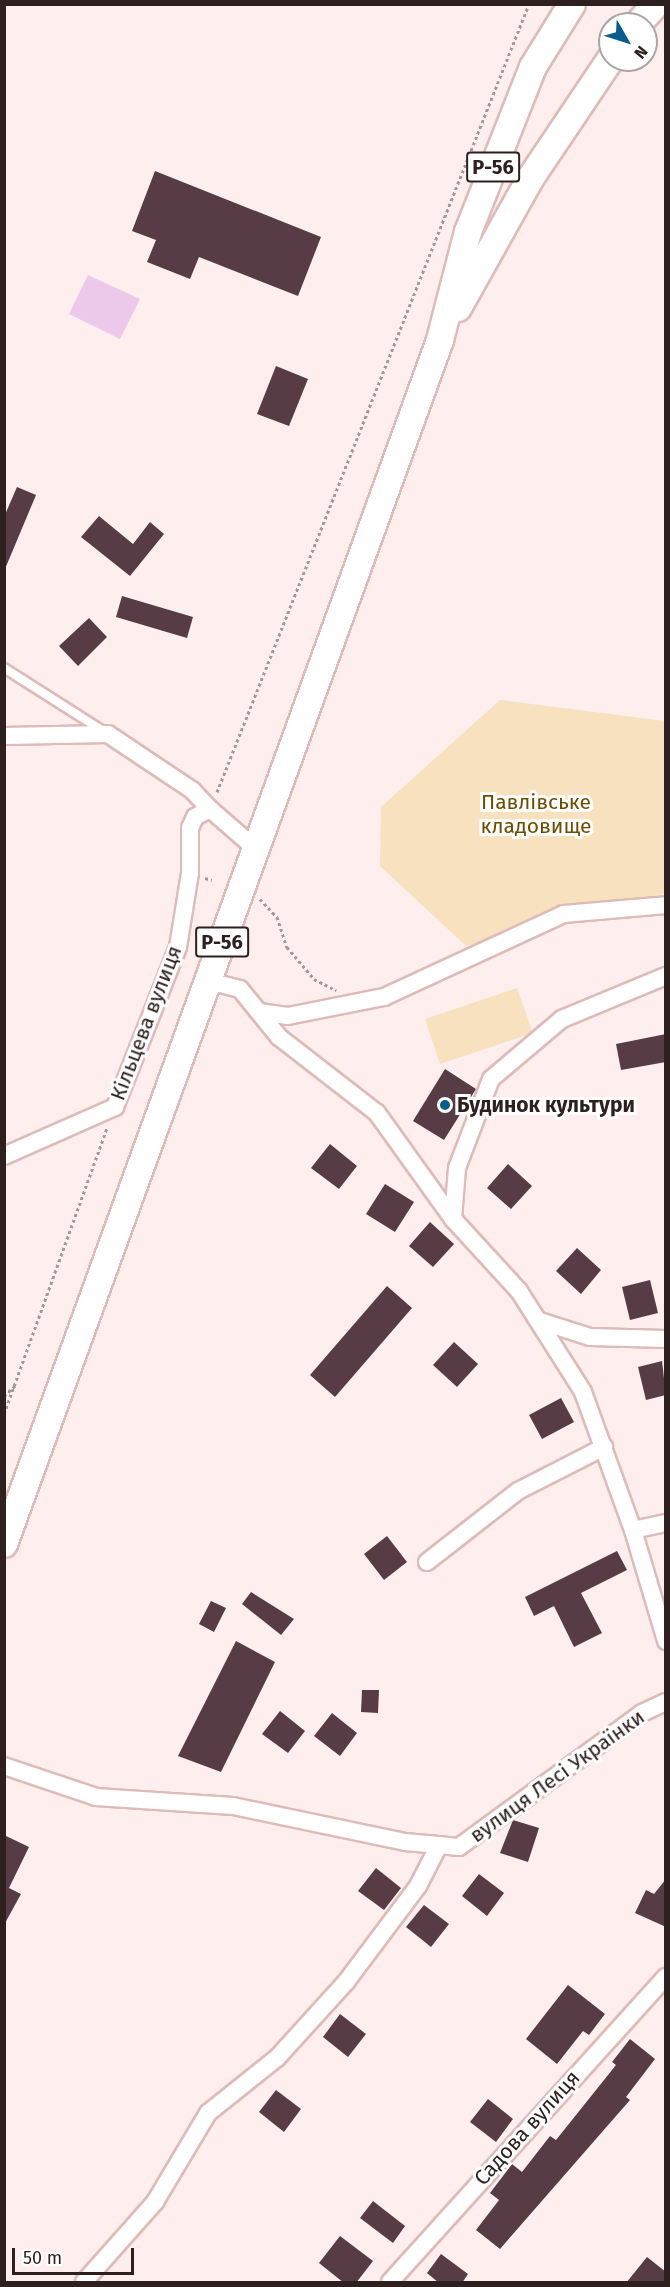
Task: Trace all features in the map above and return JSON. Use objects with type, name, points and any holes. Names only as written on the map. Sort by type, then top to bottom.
[{"type":"main road","name":"Р-56","points":[[4,1544],[440,340],[468,232],[533,67],[572,4]]},
{"type":"main road","name":"Р-56","points":[[440,340],[530,179],[602,72]]},
{"type":"street","points":[[4,736],[108,734],[192,790],[256,849]]},
{"type":"street","name":"Кільцева вулиця","points":[[4,1156],[115,1107],[178,947],[190,873],[190,828],[195,817],[210,809]]},
{"type":"street","points":[[259,1012],[288,1016],[384,997],[564,914],[666,905]]},
{"type":"street","points":[[453,1219],[457,1168],[491,1079],[562,1018],[666,976]]},
{"type":"street","points":[[208,981],[240,989],[279,1037],[377,1113],[453,1219],[519,1291],[540,1321],[583,1392],[633,1530],[666,1641]]},
{"type":"street","points":[[540,1321],[590,1336],[666,1339]]},
{"type":"street","points":[[427,1562],[518,1491],[604,1447]]},
{"type":"street","points":[[633,1530],[666,1523]]},
{"type":"street","name":"вулиця Лесі Українки","points":[[84,2283],[155,2202],[208,2113],[277,2058],[346,1982],[418,1886],[439,1845],[459,1847],[642,1713],[666,1702]]},
{"type":"street","points":[[4,1766],[96,1797],[233,1806],[405,1842],[439,1845]]},
{"type":"street","name":"Садова вулиця","points":[[390,2283],[666,1977]]},
{"type":"lane","points":[[4,668],[108,734]]},
{"type":"path","points":[[210,809],[529,4]]},
{"type":"path","points":[[258,897],[277,917],[287,947],[314,979],[364,1001]]},
{"type":"path","points":[[4,1414],[17,1384],[115,1107]]},
{"type":"path","points":[[4,1396],[17,1384]]},
{"type":"green space","name":"Павлівське кладовище","points":[[500,700],[665,721],[665,893],[466,946],[380,866],[381,807]]},
{"type":"green space","points":[[517,988],[533,1033],[440,1064],[425,1019]]},
{"type":"shaded area","points":[[88,275],[140,299],[120,339],[69,314]]},
{"type":"building","points":[[155,171],[321,237],[298,296],[199,257],[190,279],[147,262],[156,240],[132,231]]},
{"type":"building","points":[[276,366],[308,379],[289,426],[257,414]]},
{"type":"building","points":[[17,487],[36,495],[5,569],[4,517]]},
{"type":"building","points":[[99,516],[133,544],[150,522],[164,534],[130,576],[81,537]]},
{"type":"building","points":[[122,596],[193,617],[187,638],[116,617]]},
{"type":"building","points":[[89,618],[107,637],[78,666],[59,646]]},
{"type":"building","points":[[666,1034],[666,1062],[621,1070],[616,1044]]},
{"type":"building","name":"Будинок культури","points":[[445,1069],[476,1089],[444,1140],[413,1121]]},
{"type":"building","points":[[330,1144],[357,1166],[339,1189],[311,1168]]},
{"type":"building","points":[[508,1164],[532,1186],[511,1209],[487,1188]]},
{"type":"building","points":[[385,1184],[414,1202],[395,1232],[366,1214]]},
{"type":"building","points":[[430,1222],[454,1244],[433,1267],[409,1246]]},
{"type":"building","points":[[577,1248],[601,1270],[581,1294],[556,1271]]},
{"type":"building","points":[[650,1280],[658,1313],[630,1320],[622,1287]]},
{"type":"building","points":[[387,1286],[412,1308],[335,1397],[310,1375]]},
{"type":"building","points":[[454,1342],[478,1364],[457,1387],[433,1365]]},
{"type":"building","points":[[662,1361],[666,1395],[646,1400],[638,1367]]},
{"type":"building","points":[[561,1398],[574,1422],[542,1439],[529,1415]]},
{"type":"building","points":[[387,1536],[407,1562],[384,1580],[364,1554]]},
{"type":"building","points":[[617,1551],[627,1570],[581,1593],[602,1633],[574,1647],[554,1606],[534,1616],[525,1597]]},
{"type":"building","points":[[251,1592],[294,1619],[281,1635],[242,1604]]},
{"type":"building","points":[[211,1601],[226,1608],[214,1632],[199,1624]]},
{"type":"building","points":[[236,1641],[275,1662],[221,1772],[178,1756]]},
{"type":"building","points":[[362,1690],[379,1690],[378,1713],[361,1712]]},
{"type":"building","points":[[280,1711],[305,1731],[288,1753],[262,1734]]},
{"type":"building","points":[[332,1713],[357,1733],[340,1756],[314,1736]]},
{"type":"building","points":[[513,1820],[539,1828],[528,1862],[500,1853]]},
{"type":"building","points":[[4,1835],[29,1847],[9,1888],[21,1894],[4,1925]]},
{"type":"building","points":[[376,1868],[401,1888],[384,1910],[358,1891]]},
{"type":"building","points":[[479,1874],[504,1893],[487,1916],[462,1896]]},
{"type":"building","points":[[666,1879],[666,1927],[635,1913],[646,1890],[654,1894]]},
{"type":"building","points":[[424,1905],[449,1924],[431,1947],[406,1927]]},
{"type":"building","points":[[568,1985],[605,2014],[589,2035],[583,2031],[557,2064],[526,2039]]},
{"type":"building","points":[[340,2014],[366,2034],[348,2057],[323,2037]]},
{"type":"building","points":[[630,2039],[655,2059],[626,2097],[630,2100],[500,2249],[476,2230],[499,2200],[490,2193],[512,2164],[522,2172],[550,2136],[556,2140],[616,2065],[612,2062]]},
{"type":"building","points":[[276,2090],[301,2109],[284,2132],[259,2112]]},
{"type":"building","points":[[488,2099],[513,2119],[496,2142],[470,2122]]},
{"type":"building","points":[[373,2201],[405,2226],[393,2243],[360,2218]]},
{"type":"building","points":[[340,2236],[373,2261],[356,2283],[344,2283],[319,2263]]},
{"type":"building","points":[[441,2254],[468,2274],[462,2283],[439,2283],[427,2273]]},
{"type":"building","points":[[647,2257],[666,2272],[666,2283],[626,2283]]},
{"type":"place","name":"Будинок культури","points":[[445,1105]]}]
